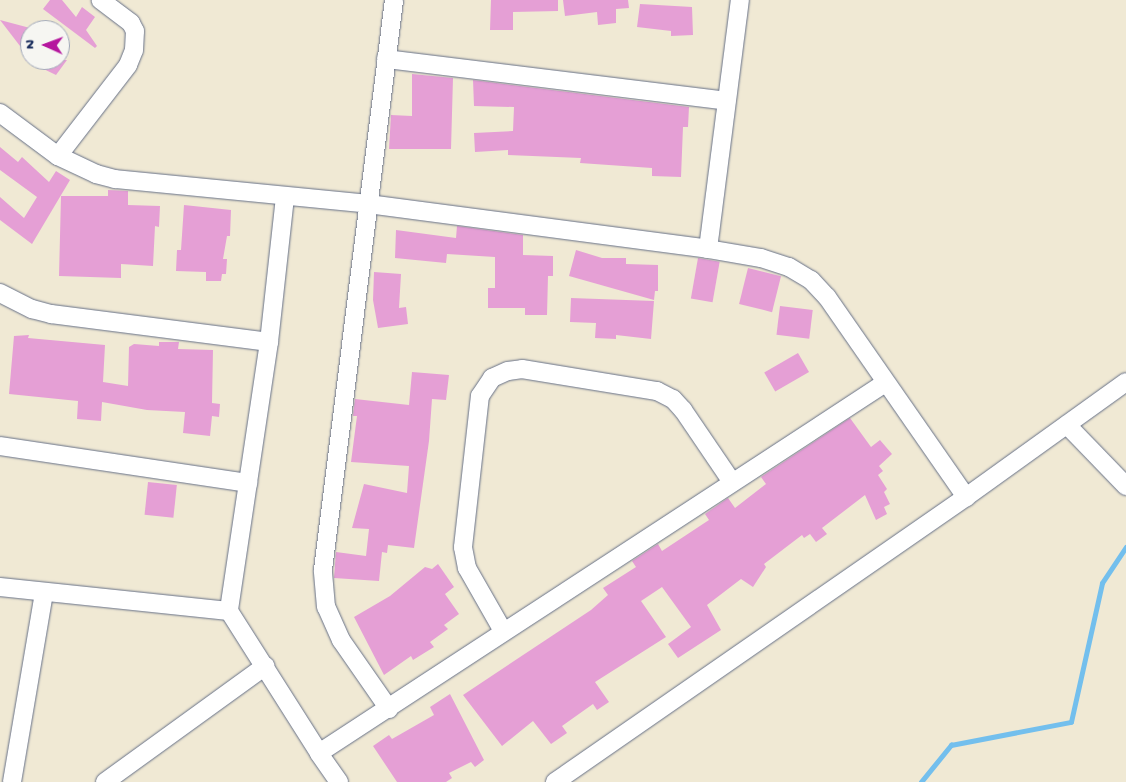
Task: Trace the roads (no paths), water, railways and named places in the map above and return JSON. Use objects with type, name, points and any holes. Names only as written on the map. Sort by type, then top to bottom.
[{"type":"street","points":[[58,156],[128,65],[134,50],[135,31],[130,23],[101,0]]},
{"type":"street","points":[[389,709],[341,640],[326,607],[323,570],[394,0]]},
{"type":"street","points":[[708,249],[740,0]]},
{"type":"street","points":[[386,58],[726,100]]},
{"type":"street","points":[[0,113],[58,156],[96,174],[115,179],[368,204],[708,249],[761,258],[789,267],[811,280],[827,297],[966,497]]},
{"type":"street","points":[[285,197],[269,342],[229,611],[339,782]]},
{"type":"street","points":[[0,293],[32,309],[51,314],[269,342]]},
{"type":"street","points":[[503,631],[467,568],[463,547],[480,396],[492,378],[522,369],[657,391],[672,399],[683,410],[732,482]]},
{"type":"street","points":[[555,782],[966,497],[1126,382]]},
{"type":"street","points":[[319,753],[885,383]]},
{"type":"street","points":[[1067,426],[1126,486]]},
{"type":"street","points":[[0,446],[248,483]]},
{"type":"street","points":[[0,587],[229,611]]},
{"type":"street","points":[[12,782],[44,593]]},
{"type":"street","points":[[105,782],[265,666]]},
{"type":"waterway","points":[[921,782],[951,745],[1071,722],[1102,583],[1126,547]]}]
